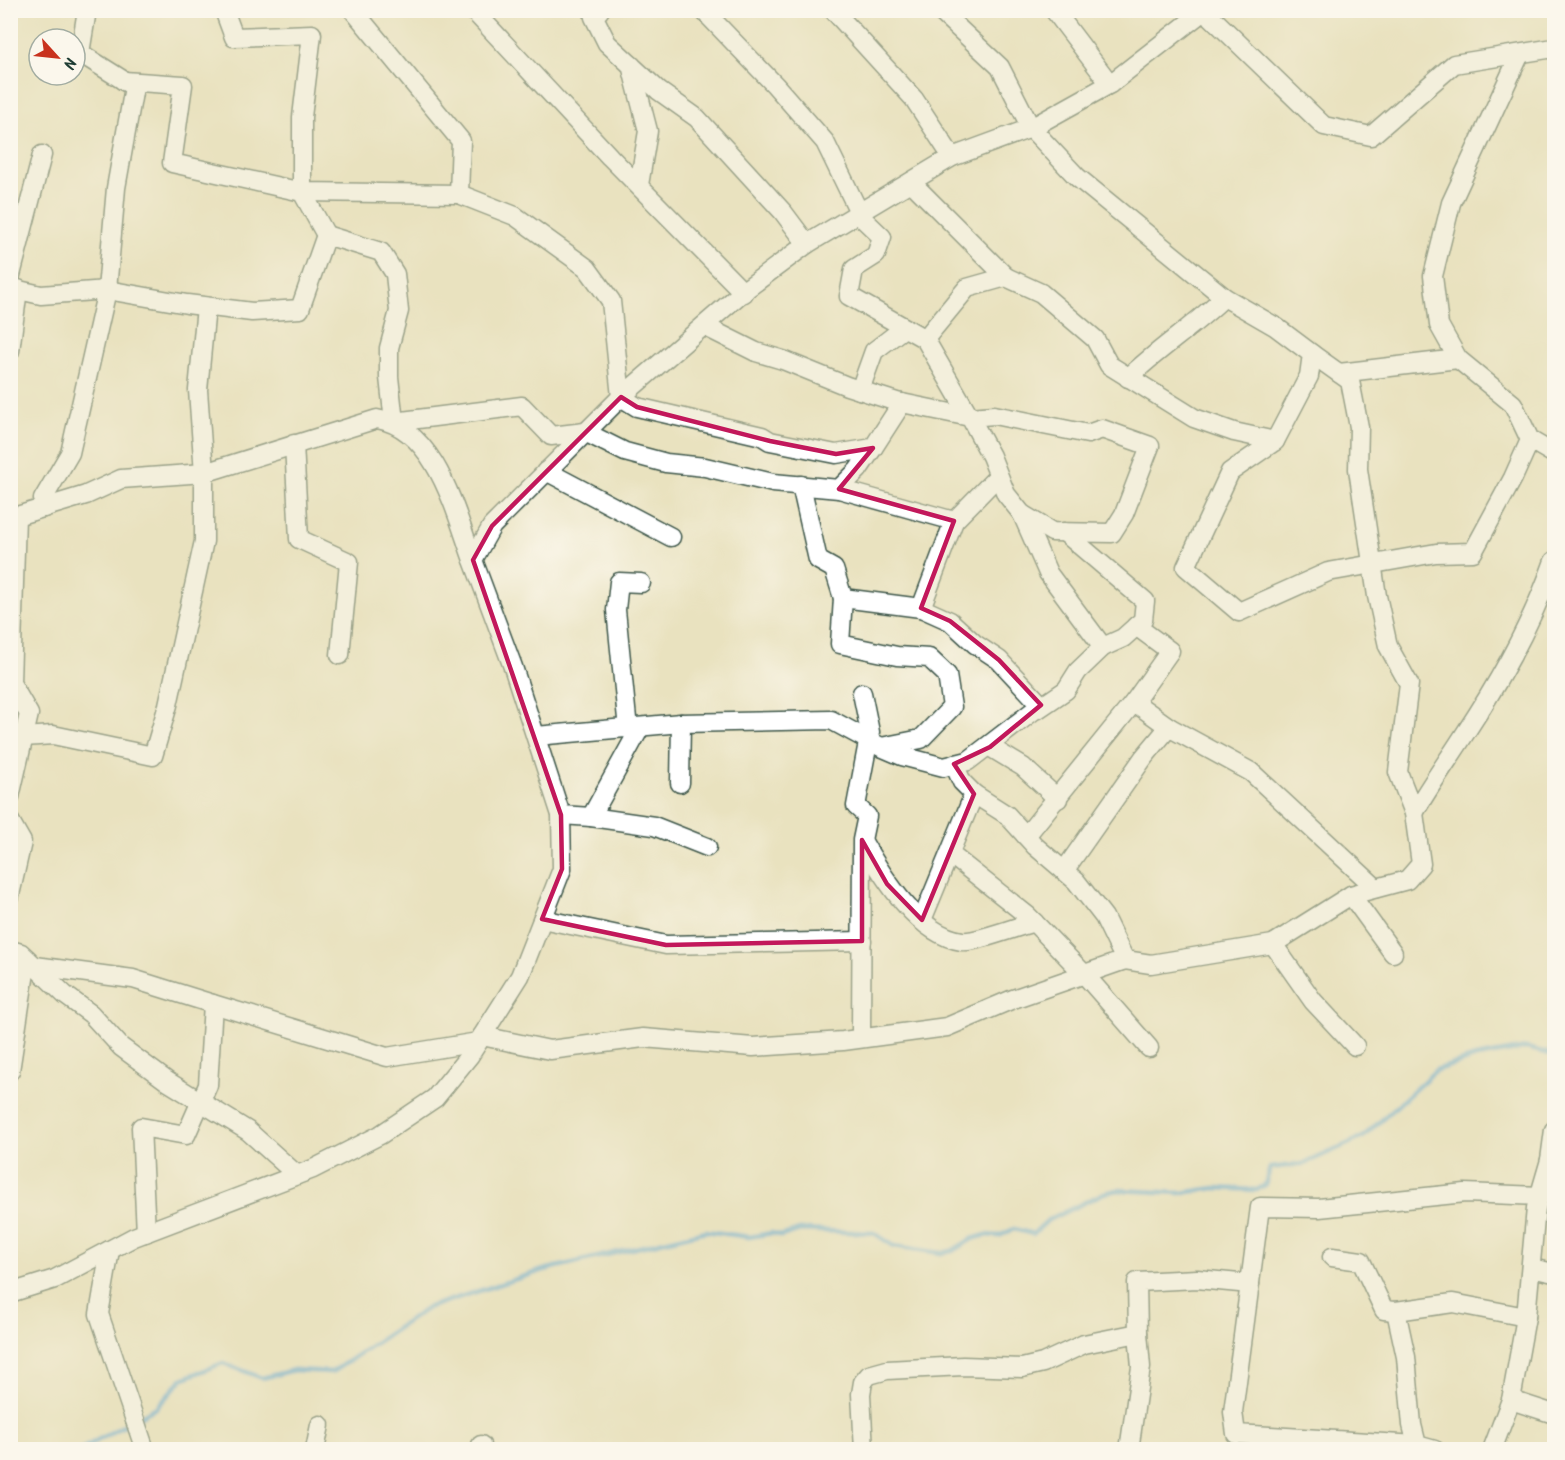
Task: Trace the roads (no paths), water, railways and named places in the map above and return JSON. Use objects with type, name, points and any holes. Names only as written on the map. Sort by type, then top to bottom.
[{"type":"street","points":[[44,508],[43,499],[70,453],[107,290],[116,188],[134,87],[80,53],[87,10]]},
{"type":"street","points":[[10,1293],[56,1279],[146,1233],[297,1175],[380,1135],[435,1098],[480,1039],[520,976],[562,868],[561,815],[536,736],[441,472],[410,434],[394,422],[389,377],[389,348],[399,311],[395,274],[381,252],[326,235],[302,192],[302,117],[312,34],[234,37],[224,10]]},
{"type":"street","points":[[353,10],[461,141],[459,194]]},
{"type":"street","points":[[473,10],[744,293]]},
{"type":"street","points":[[703,10],[776,85],[825,142],[858,213],[882,237],[876,255],[854,269],[849,296],[926,339],[970,417],[1006,495],[1022,514],[1048,573],[1103,647]]},
{"type":"street","points":[[833,10],[914,99],[952,157]]},
{"type":"street","points":[[31,963],[133,980],[387,1057],[480,1039],[550,1050],[643,1038],[753,1047],[861,1038],[947,1027],[1013,999],[1125,960],[1151,964],[1273,944],[1351,895],[1407,880],[1422,864],[1414,813],[1398,772],[1409,684],[1388,646],[1377,596],[1358,469],[1359,427],[1350,381],[1276,327],[1224,297],[1077,177],[1031,128],[1000,67],[939,10]]},
{"type":"street","points":[[1054,10],[1110,84]]},
{"type":"street","points":[[473,560],[492,526],[621,397],[744,293],[807,244],[952,157],[1031,128],[1110,84],[1204,11],[1324,126],[1371,136],[1454,64],[1554,48]]},
{"type":"street","points":[[593,13],[607,43],[659,91],[697,118],[783,212],[807,244]]},
{"type":"street","points":[[1520,54],[1451,203],[1433,276],[1439,325],[1458,359],[1513,404],[1530,440],[1554,454]]},
{"type":"street","points":[[631,65],[648,131],[639,185]]},
{"type":"street","points":[[124,81],[183,85],[172,163],[302,192],[459,194],[515,216],[587,268],[611,301],[621,397]]},
{"type":"street","points":[[10,351],[13,285],[42,155]]},
{"type":"street","points":[[910,182],[1006,277],[1041,293],[1069,315],[1095,339],[1109,364],[1128,378],[1194,418],[1234,432],[1275,441]]},
{"type":"street","points":[[13,285],[41,295],[107,290],[206,307],[252,312],[300,309],[326,235]]},
{"type":"street","points":[[926,339],[967,288],[1006,277]]},
{"type":"street","points":[[1128,378],[1158,349],[1189,328],[1224,297]]},
{"type":"street","points":[[24,737],[53,735],[153,756],[168,705],[204,541],[204,473],[198,390],[206,307]]},
{"type":"street","points":[[704,326],[756,352],[902,403],[970,417],[994,415],[1088,434],[1102,429],[1150,446],[1128,505],[1112,534],[1052,532],[1022,514]]},
{"type":"street","points":[[860,390],[874,351],[904,328]]},
{"type":"street","points":[[1312,354],[1309,376],[1275,441],[1230,472],[1186,567],[1239,612],[1328,572],[1373,562],[1436,553],[1473,552],[1513,478],[1530,440]]},
{"type":"street","points":[[1339,373],[1458,359]]},
{"type":"street","points":[[621,397],[637,407],[762,435],[770,441],[836,454],[873,447]]},
{"type":"street","points":[[839,489],[858,470],[902,403]]},
{"type":"street","points":[[10,797],[29,714],[11,683],[13,517],[86,495],[121,479],[204,473],[377,419],[394,422],[522,406],[551,436],[585,432],[625,453],[666,463],[705,467],[773,483],[839,489],[954,521]]},
{"type":"street","points":[[294,444],[299,539],[349,562],[340,655]]},
{"type":"street","points":[[546,471],[671,537]]},
{"type":"street","points":[[921,608],[954,521],[998,476]]},
{"type":"street","points":[[801,486],[818,560],[834,569],[843,598],[840,644],[897,656],[929,658],[947,675],[952,707],[921,739],[875,743]]},
{"type":"street","points":[[536,736],[681,723],[831,720],[902,756],[944,766],[968,761],[1066,690],[1078,671],[1103,647],[1123,638],[1143,620],[1145,602],[1064,532]]},
{"type":"street","points":[[1414,813],[1433,779],[1467,732],[1513,654],[1546,586],[1554,561]]},
{"type":"street","points":[[591,817],[634,729],[616,610],[620,582],[640,583]]},
{"type":"street","points":[[843,598],[921,608],[950,621],[975,644],[999,660],[1041,705],[1038,709]]},
{"type":"street","points":[[1026,836],[1134,702],[1170,651],[1136,626]]},
{"type":"street","points":[[861,1038],[862,840],[867,816],[856,806],[875,743],[862,693]]},
{"type":"street","points":[[1134,702],[1165,725],[1251,772],[1376,888]]},
{"type":"street","points":[[680,783],[681,723]]},
{"type":"street","points":[[1064,871],[1144,757],[1169,727],[1165,725]]},
{"type":"street","points":[[990,747],[1023,767],[1058,799]]},
{"type":"street","points":[[954,764],[962,782],[974,794],[1007,815],[1026,836],[1076,881],[1104,917],[1125,960]]},
{"type":"street","points":[[922,920],[974,794]]},
{"type":"street","points":[[561,815],[654,826],[707,847]]},
{"type":"street","points":[[10,821],[22,842],[10,895]]},
{"type":"street","points":[[862,840],[887,884],[934,932],[963,942],[1034,922]]},
{"type":"street","points":[[950,854],[1034,922],[1085,975],[1149,1048]]},
{"type":"street","points":[[1351,895],[1393,953]]},
{"type":"street","points":[[542,919],[666,945],[862,941]]},
{"type":"street","points":[[1273,944],[1313,1001],[1355,1046]]},
{"type":"street","points":[[10,950],[21,953],[64,995],[91,1014],[121,1047],[166,1081],[248,1131],[297,1175]]},
{"type":"street","points":[[10,1071],[31,963]]},
{"type":"street","points":[[146,1233],[141,1127],[186,1135],[208,1085],[213,1004]]},
{"type":"street","points":[[1492,1449],[1511,1400],[1526,1317],[1536,1208],[1552,1161],[1554,1130]]},
{"type":"street","points":[[1435,1449],[1417,1445],[1236,1434],[1233,1412],[1260,1207],[1319,1208],[1465,1193],[1539,1196]]},
{"type":"street","points":[[110,1250],[99,1314],[145,1449]]},
{"type":"street","points":[[1332,1257],[1361,1260],[1384,1310],[1396,1311],[1453,1303],[1526,1317]]},
{"type":"street","points":[[1531,1269],[1554,1273]]},
{"type":"street","points":[[1129,1449],[1141,1367],[1137,1282],[1197,1280],[1250,1284]]},
{"type":"street","points":[[1396,1311],[1406,1357],[1412,1425],[1417,1445]]},
{"type":"street","points":[[864,1449],[861,1394],[863,1382],[869,1375],[887,1370],[963,1366],[1022,1368],[1043,1363],[1084,1344],[1138,1334]]},
{"type":"street","points":[[1511,1400],[1554,1414]]},
{"type":"street","points":[[315,1449],[320,1425]]},
{"type":"waterway","points":[[80,1450],[157,1407],[182,1379],[223,1363],[262,1378],[294,1370],[332,1372],[429,1307],[544,1270],[706,1231],[749,1237],[772,1233],[781,1236],[800,1230],[874,1233],[894,1246],[941,1253],[952,1251],[972,1239],[986,1235],[999,1236],[1014,1229],[1033,1234],[1048,1220],[1104,1193],[1118,1190],[1181,1193],[1215,1188],[1257,1190],[1265,1185],[1270,1168],[1303,1164],[1363,1137],[1436,1070],[1476,1057],[1527,1048],[1554,1055]]}]
